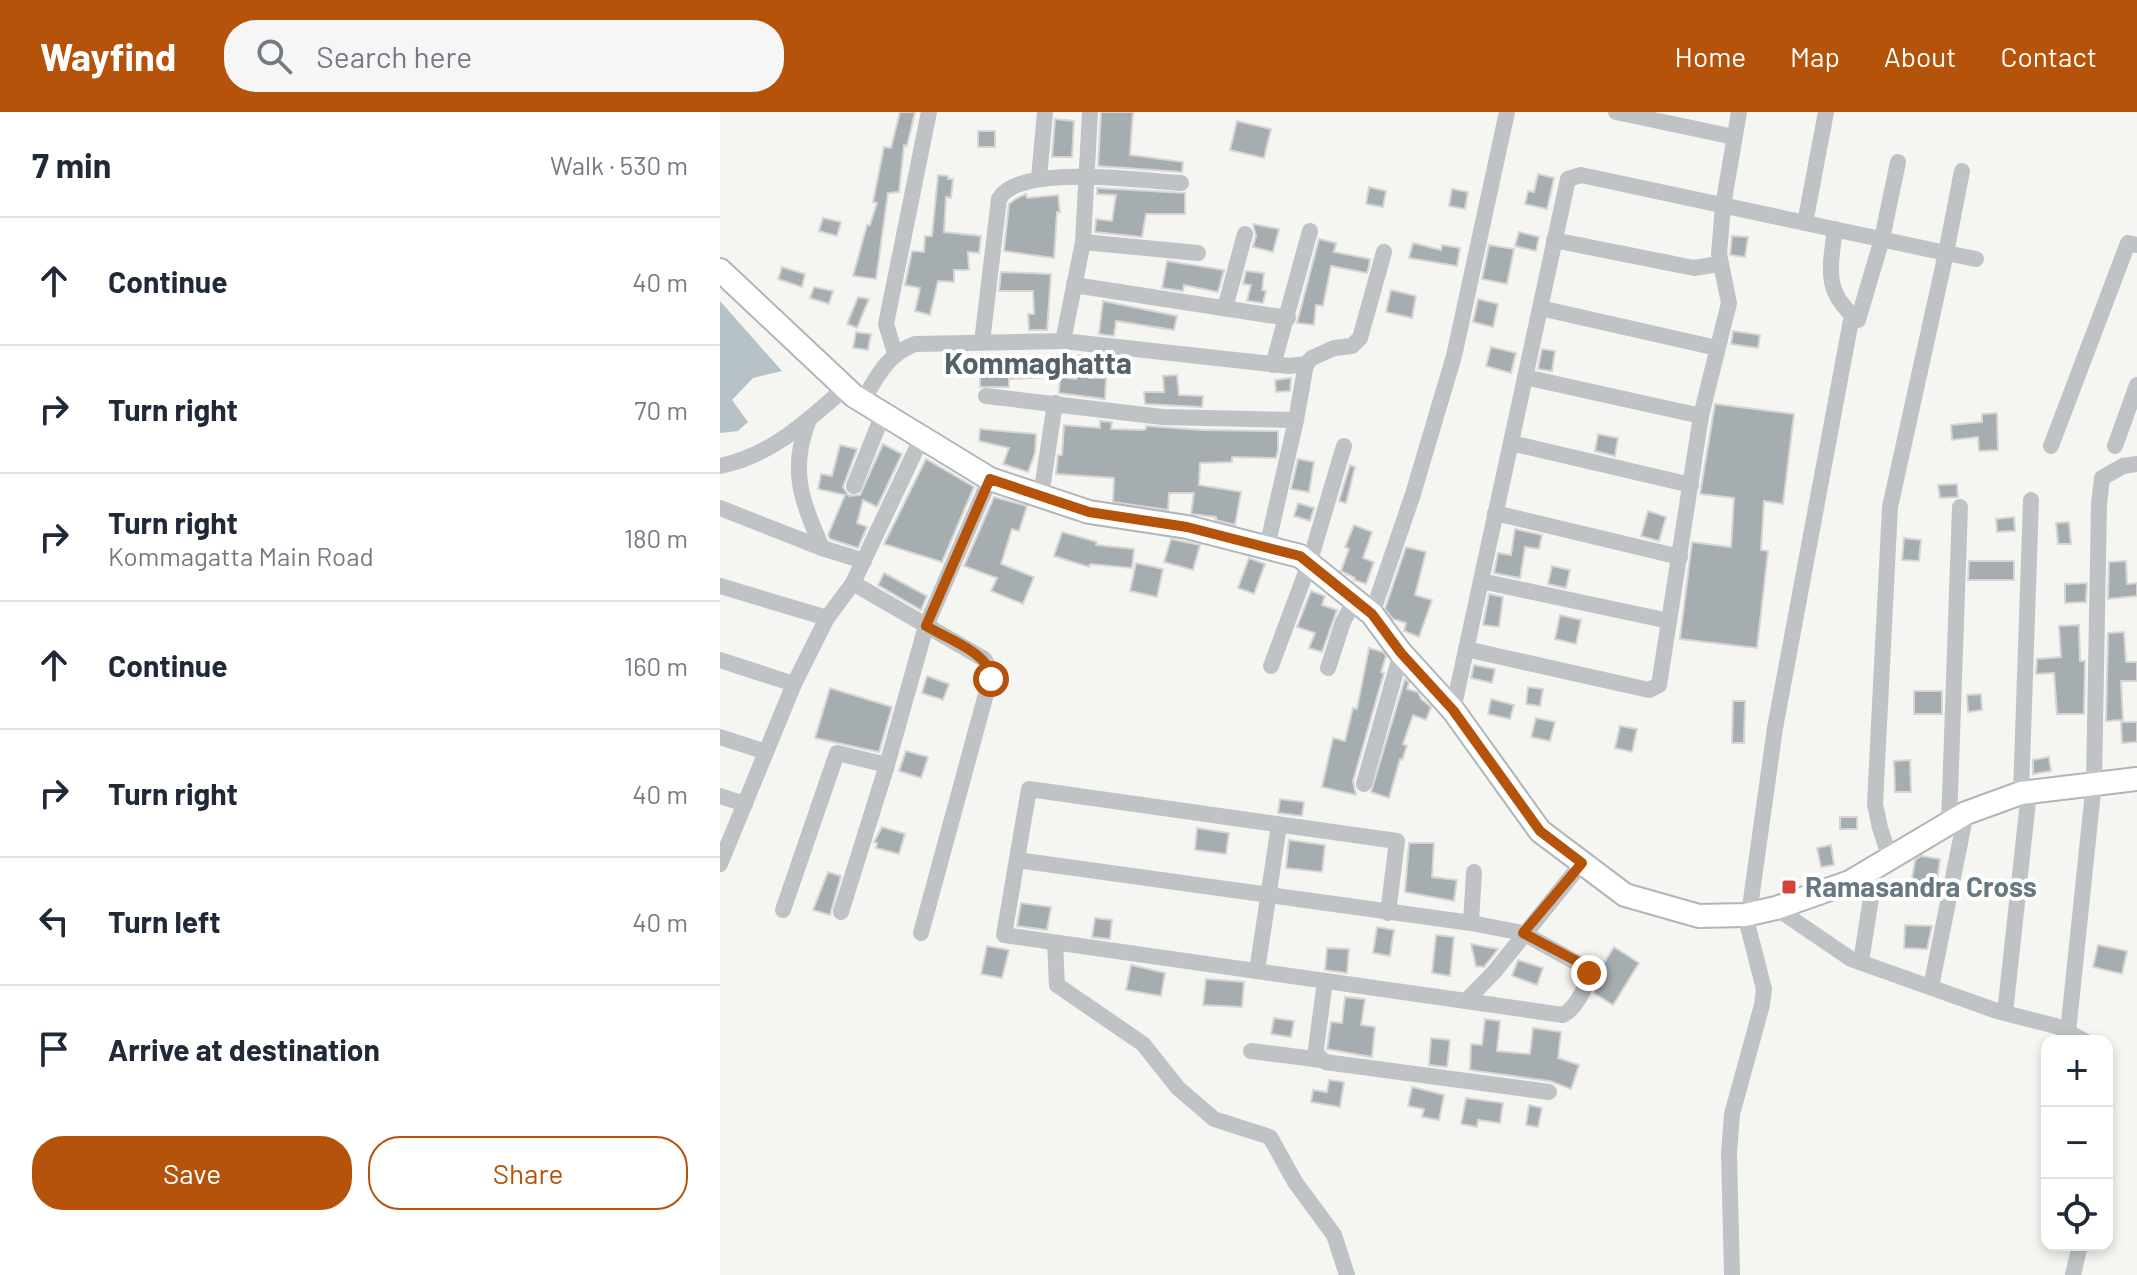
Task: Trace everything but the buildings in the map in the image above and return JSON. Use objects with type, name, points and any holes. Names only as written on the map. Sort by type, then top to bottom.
[{"type":"main road","points":[[720,270],[854,395],[990,479],[1089,512],[1187,527],[1300,556],[1364,607],[1453,710],[1540,831],[1625,895],[1699,916],[1747,915],[1850,882],[1958,818],[2025,792],[2137,779]]},
{"type":"street","points":[[895,353],[886,324],[929,112]]},
{"type":"street","points":[[1039,178],[1045,112]]},
{"type":"street","points":[[1063,341],[1083,242],[1090,112]]},
{"type":"street","points":[[1328,668],[1343,622],[1364,607],[1413,494],[1454,356],[1507,112]]},
{"type":"street","points":[[1616,112],[1734,137]]},
{"type":"street","points":[[1466,649],[1649,690],[1656,688],[1660,682],[1701,416],[1729,303],[1728,286],[1719,264],[1723,206],[1739,112]]},
{"type":"street","points":[[1805,223],[1826,112]]},
{"type":"street","points":[[1835,229],[1830,284],[1845,310],[1858,320],[1882,239],[1898,162]]},
{"type":"street","points":[[1861,962],[1883,862],[1875,804],[1888,524],[1962,171]]},
{"type":"street","points":[[1453,710],[1567,181],[1576,175],[1976,259]]},
{"type":"street","points":[[982,342],[999,199],[1009,187],[1039,178],[1181,183]]},
{"type":"street","points":[[1273,365],[1310,231]]},
{"type":"street","points":[[1225,308],[1245,234]]},
{"type":"street","points":[[1554,240],[1694,268],[1719,264]]},
{"type":"street","points":[[1083,242],[1198,253]]},
{"type":"street","points":[[2051,446],[2128,243],[2137,245]]},
{"type":"street","points":[[720,466],[747,461],[771,448],[808,420],[854,395],[888,358],[915,344],[1063,341],[1273,365],[1306,364],[1334,348],[1352,346],[1360,338],[1384,252]]},
{"type":"street","points":[[1074,285],[1288,318]]},
{"type":"street","points":[[1540,308],[1717,348]]},
{"type":"street","points":[[1732,1275],[1729,1153],[1732,1114],[1764,989],[1747,915],[1775,728],[1852,315]]},
{"type":"street","points":[[1267,547],[1306,364]]},
{"type":"street","points":[[1525,377],[1701,416]]},
{"type":"street","points":[[2115,446],[2137,385]]},
{"type":"street","points":[[986,396],[1162,417],[1296,420]]},
{"type":"street","points":[[1041,496],[1055,403]]},
{"type":"street","points":[[854,486],[883,414]]},
{"type":"street","points":[[808,420],[800,442],[797,471],[802,499],[822,548]]},
{"type":"street","points":[[721,859],[794,684],[827,618],[853,583],[922,437]]},
{"type":"street","points":[[1511,443],[1691,485]]},
{"type":"street","points":[[1271,666],[1309,564],[1344,446]]},
{"type":"street","points":[[2068,1032],[2094,782],[2102,478],[2123,466],[2137,464]]},
{"type":"street","points":[[841,912],[926,626],[990,479]]},
{"type":"street","points":[[2005,1013],[2025,792],[2031,500]]},
{"type":"street","points":[[1931,987],[1958,818],[1960,507]]},
{"type":"street","points":[[720,508],[864,561]]},
{"type":"street","points":[[1495,513],[1680,557]]},
{"type":"street","points":[[1481,581],[1669,621]]},
{"type":"street","points":[[853,583],[984,659],[992,672],[921,933]]},
{"type":"street","points":[[720,586],[827,618]]},
{"type":"street","points":[[1364,784],[1401,653]]},
{"type":"street","points":[[720,660],[794,684]]},
{"type":"street","points":[[720,737],[766,752]]},
{"type":"street","points":[[783,910],[837,753],[887,765]]},
{"type":"street","points":[[1017,860],[1388,913],[1471,923],[1523,933],[1588,969],[1589,978],[1571,1011],[1559,1015],[1004,935],[1029,789],[1397,841],[1388,913]]},
{"type":"street","points":[[720,796],[745,804]]},
{"type":"street","points":[[1257,971],[1279,825]]},
{"type":"street","points":[[1466,1001],[1495,971],[1582,863]]},
{"type":"street","points":[[1471,923],[1474,872]]},
{"type":"street","points":[[1776,908],[1851,959],[2005,1013],[2056,1026],[2074,1035]]},
{"type":"street","points":[[1055,943],[1057,985],[1143,1044],[1178,1088],[1214,1119],[1270,1137],[1295,1182],[1334,1235],[1347,1275]]},
{"type":"street","points":[[1322,1060],[1316,1049],[1325,981]]},
{"type":"street","points":[[1251,1051],[1549,1092]]},
{"type":"street","points":[[2073,1275],[2079,1251]]},
{"type":"shaded area","points":[[720,301],[782,371],[753,378],[732,400],[748,422],[738,431],[720,433]]},
{"type":"place","name":"Ramasandra Cross","points":[[1789,887]]},
{"type":"district","name":"Kommaghatta","points":[[1038,364]]},
{"type":"route","points":[[991,679],[992,672],[984,659],[926,626],[990,479],[1089,512],[1187,527],[1300,556],[1372,614],[1401,653],[1453,710],[1540,831],[1582,863],[1523,933],[1586,966],[1589,973]]}]
